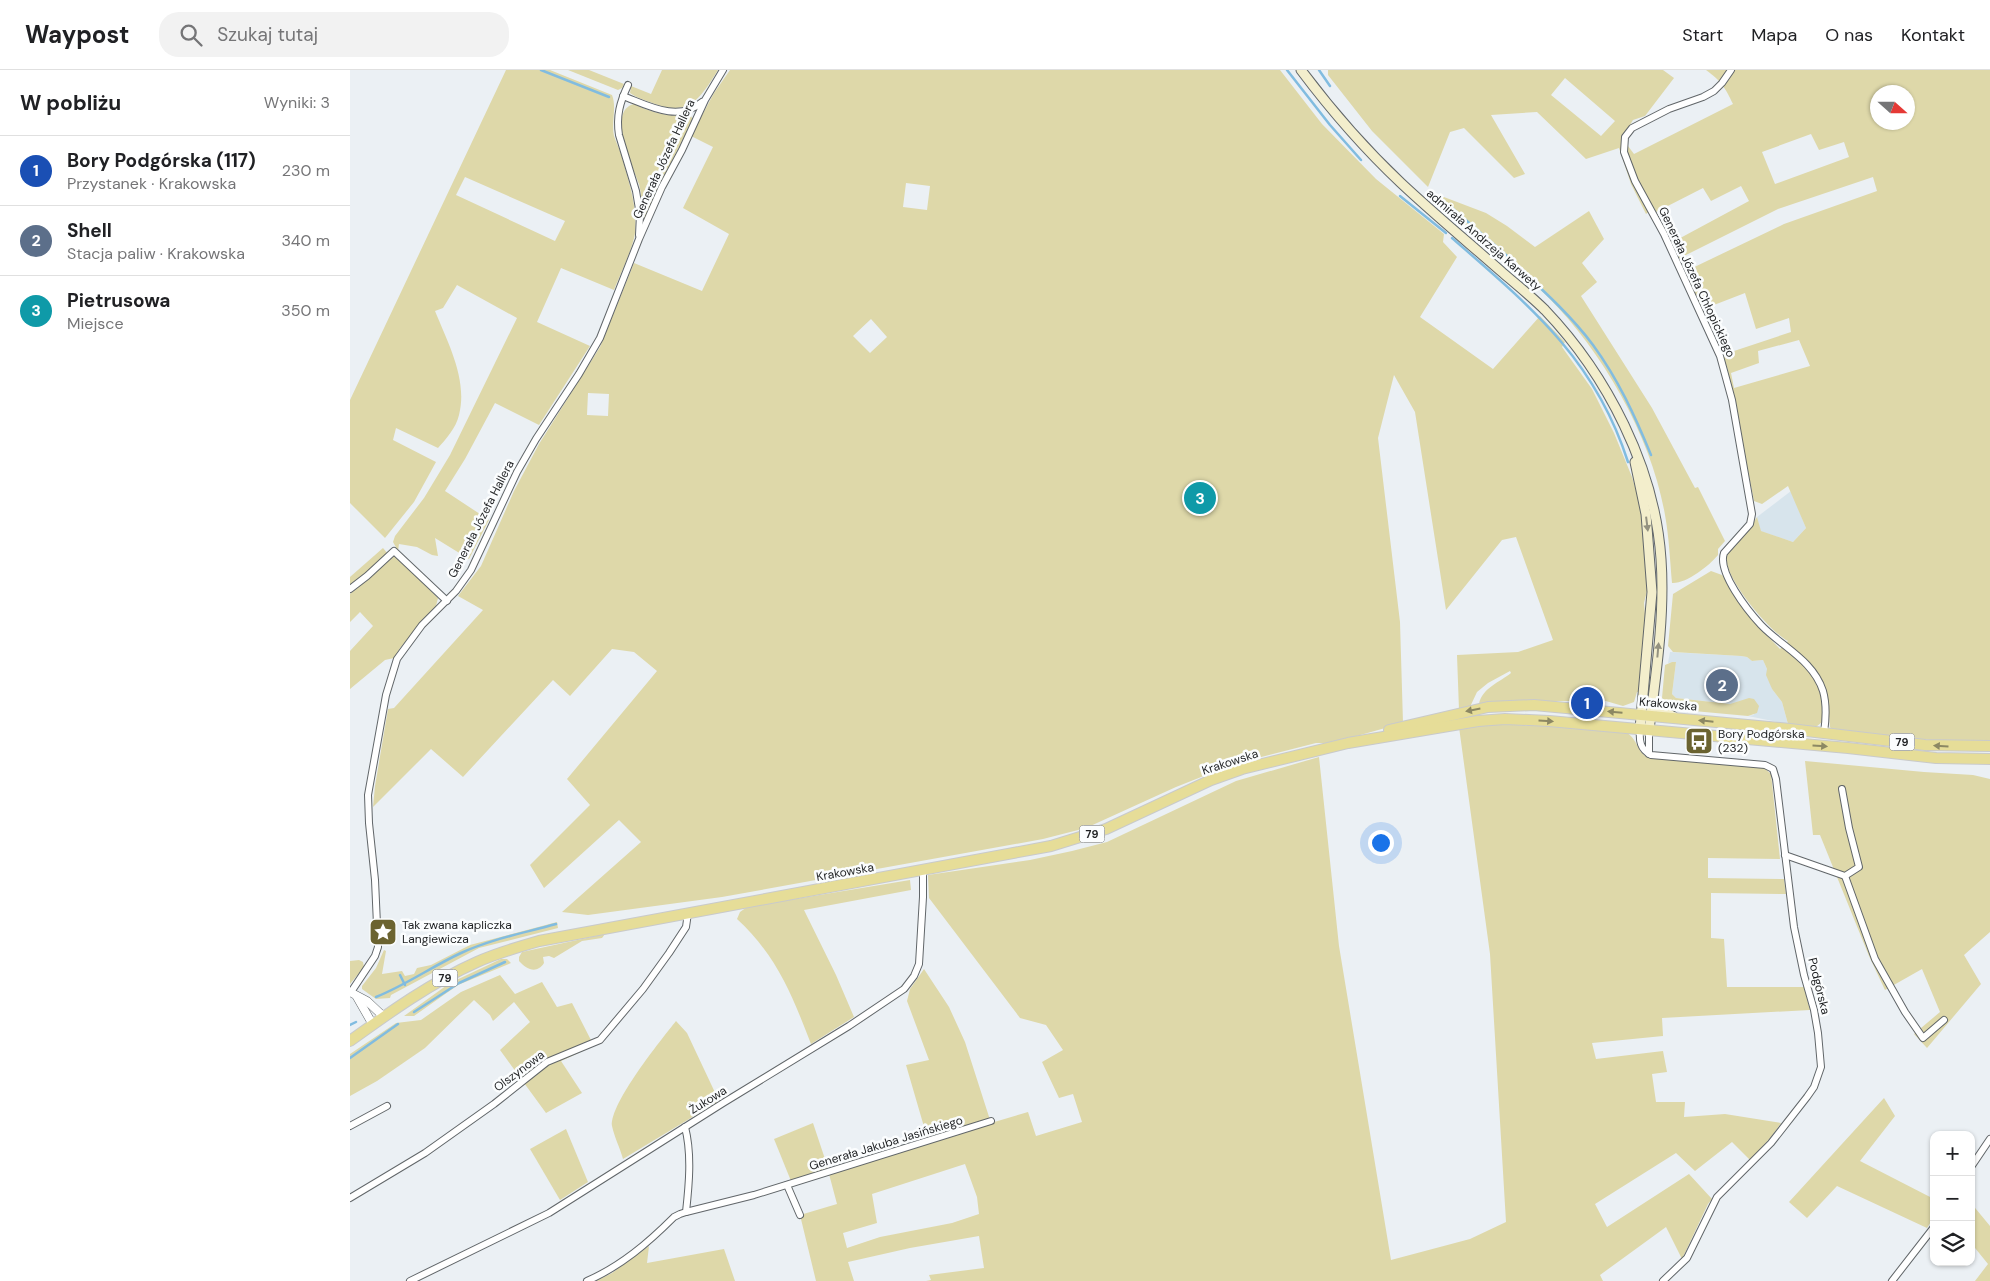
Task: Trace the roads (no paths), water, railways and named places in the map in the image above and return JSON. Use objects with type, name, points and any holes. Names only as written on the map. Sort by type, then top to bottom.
[{"type":"main road","name":"admirała Andrzeja Karwety","points":[[1301,70],[1344,124],[1400,182],[1544,309],[1565,333],[1612,402],[1641,466],[1649,489],[1657,524],[1661,558],[1661,602],[1653,698],[1646,715]]},
{"type":"main road","name":"admirała Andrzeja Karwety","points":[[1630,442],[1646,514],[1652,592],[1644,730]]},
{"type":"main road","points":[[1653,698],[1660,709],[1674,718]]},
{"type":"main road","name":"Krakowska","points":[[1348,743],[1379,732],[1424,721],[1502,706],[1543,706],[1824,733],[1925,745],[1990,746]]},
{"type":"main road","name":"Krakowska","points":[[384,1017],[457,972],[511,949],[570,934],[923,870],[1070,841],[1106,829],[1220,776],[1348,743],[1456,724],[1505,719],[1549,721],[1848,748],[1936,758],[1990,759]]},
{"type":"main road","name":"79","points":[[350,1040],[384,1017]]},
{"type":"street","name":"Generała Józefa Hallera","points":[[352,993],[375,956],[378,947],[376,880],[368,805],[386,695],[397,659],[422,625],[447,601],[471,570],[517,472],[600,338],[639,239],[662,187],[682,150],[705,100],[723,70]]},
{"type":"street","name":"Generała Józefa Chłopickiego","points":[[1731,70],[1714,91],[1641,122],[1629,131],[1624,142],[1624,152],[1635,181],[1680,267],[1717,349],[1727,379],[1752,514],[1750,524],[1726,550],[1723,558],[1724,568],[1733,587],[1761,624],[1794,652],[1814,674],[1823,690],[1826,706],[1824,733]]},
{"type":"street","points":[[628,85],[619,105],[617,124],[638,204],[639,239]]},
{"type":"street","points":[[623,96],[664,111],[675,113],[693,109],[705,100]]},
{"type":"street","points":[[350,589],[394,551],[447,601]]},
{"type":"street","name":"Podgórska","points":[[1644,730],[1649,754],[1765,765],[1773,770],[1794,927],[1818,1033],[1821,1067],[1818,1077],[1807,1097],[1771,1143],[1717,1197],[1688,1258],[1663,1281]]},
{"type":"street","points":[[1842,789],[1859,867],[1845,876]]},
{"type":"street","points":[[1785,856],[1845,876]]},
{"type":"street","name":"Żukowa","points":[[410,1281],[549,1213],[849,1026],[904,989],[914,976],[918,964],[923,870]]},
{"type":"street","points":[[1845,876],[1875,959],[1905,1012],[1923,1038],[1944,1020]]},
{"type":"street","name":"Olszynowa","points":[[350,1198],[425,1154],[494,1104],[547,1062],[600,1040],[643,989],[669,952],[686,927],[688,913]]},
{"type":"street","points":[[352,993],[368,1001],[384,1017]]},
{"type":"street","points":[[352,993],[365,1009],[372,1025]]},
{"type":"street","points":[[350,1126],[387,1106]]},
{"type":"street","name":"Generała Jakuba Jasińskiego","points":[[587,1281],[605,1273],[635,1253],[680,1214],[787,1185],[991,1121]]},
{"type":"street","points":[[685,1127],[688,1137],[689,1182],[686,1212]]},
{"type":"street","points":[[1975,1161],[1990,1138]]},
{"type":"street","points":[[787,1185],[800,1215]]},
{"type":"street","points":[[1892,1281],[1930,1232]]},
{"type":"waterway","points":[[541,70],[609,97]]},
{"type":"waterway","points":[[1287,70],[1330,125],[1361,160]]},
{"type":"waterway","points":[[1319,70],[1330,86]]},
{"type":"waterway","points":[[1400,196],[1446,233]]},
{"type":"waterway","points":[[1452,208],[1514,262]]},
{"type":"waterway","points":[[1452,238],[1534,312],[1579,364],[1598,393],[1614,426],[1628,462]]},
{"type":"waterway","points":[[1521,270],[1568,315],[1593,345],[1625,398],[1651,455]]},
{"type":"waterway","points":[[376,997],[472,948],[556,924]]},
{"type":"waterway","points":[[414,1012],[459,983],[505,962]]},
{"type":"waterway","points":[[400,975],[405,985]]},
{"type":"waterway","points":[[350,1025],[356,1022]]},
{"type":"waterway","points":[[350,1058],[398,1024]]},
{"type":"place","name":"Pietrusowa","points":[[1200,498]]},
{"type":"place","name":"Shell","points":[[1722,685]]},
{"type":"place","name":"Bory Podgórska (117)","points":[[1587,703]]},
{"type":"place","name":"Bory Podgórska (232)","points":[[1699,741]]},
{"type":"place","name":"Tak zwana kapliczka Langiewicza","points":[[383,932]]}]
